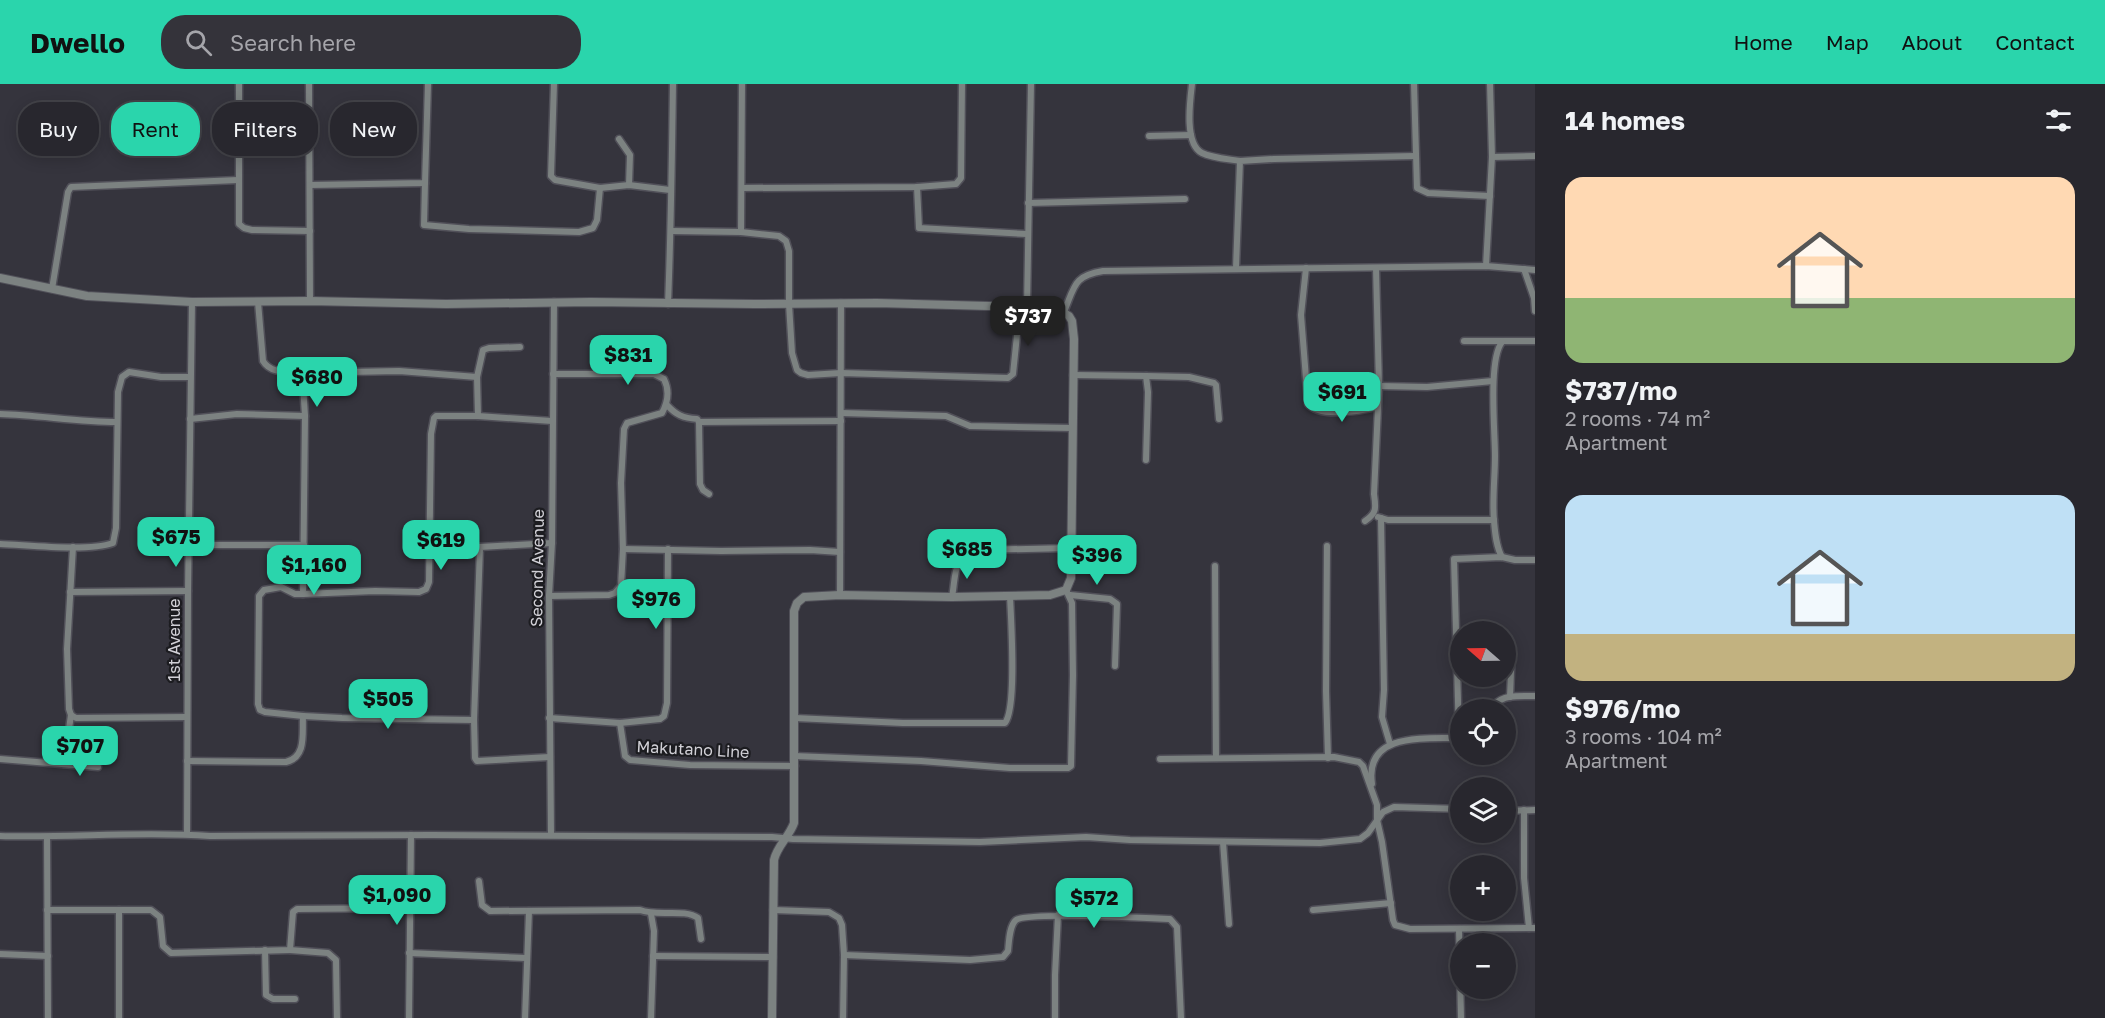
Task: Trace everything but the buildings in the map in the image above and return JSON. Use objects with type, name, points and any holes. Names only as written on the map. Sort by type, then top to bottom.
[{"type":"street","points":[[239,84],[239,224],[244,228],[310,231]]},
{"type":"street","points":[[309,84],[310,301]]},
{"type":"street","points":[[428,84],[424,225],[469,229],[579,232],[593,228],[597,220],[600,188]]},
{"type":"street","points":[[554,84],[551,176],[555,180],[600,188],[629,185],[670,190]]},
{"type":"street","points":[[668,304],[672,231],[670,190],[673,84]]},
{"type":"street","points":[[741,232],[742,84]]},
{"type":"street","points":[[742,188],[917,187],[956,184],[960,181],[962,84]]},
{"type":"street","points":[[672,231],[741,232],[779,236],[786,241],[789,251],[792,353],[797,370],[801,373],[808,375],[1010,377],[1024,306],[1031,84]]},
{"type":"street","points":[[1192,84],[1189,103],[1191,135],[1196,149],[1204,154],[1240,161],[1415,156]]},
{"type":"street","points":[[1414,84],[1415,179],[1419,191],[1490,196]]},
{"type":"street","points":[[1486,266],[1492,157],[1490,84]]},
{"type":"street","points":[[1149,136],[1191,135]]},
{"type":"street","points":[[619,139],[630,155],[629,185]]},
{"type":"street","points":[[1492,157],[1535,156]]},
{"type":"street","points":[[1236,268],[1240,161]]},
{"type":"street","points":[[52,288],[68,192],[71,187],[238,180]]},
{"type":"street","points":[[310,185],[425,183]]},
{"type":"street","points":[[917,187],[919,228],[1027,234]]},
{"type":"street","points":[[1028,203],[1185,199]]},
{"type":"street","points":[[1064,312],[1075,287],[1085,274],[1103,271],[1486,266],[1535,270]]},
{"type":"street","points":[[1306,268],[1301,315],[1308,404],[1315,410],[1323,412],[1364,410],[1376,407]]},
{"type":"street","points":[[1365,520],[1374,514],[1377,506],[1374,494],[1378,386],[1376,268]]},
{"type":"street","points":[[1524,269],[1534,298],[1535,311]]},
{"type":"street","points":[[0,278],[87,296],[192,302],[1046,305],[1064,312],[1072,321],[1073,375],[1071,578],[1068,593],[1072,603],[1071,766],[1068,768],[1010,768],[921,761],[794,756]]},
{"type":"street","name":"1st Avenue","points":[[187,834],[192,302]]},
{"type":"street","points":[[258,302],[262,361],[265,365],[282,372],[399,371],[477,377]]},
{"type":"street","name":"Second Avenue","points":[[551,836],[549,596],[552,543],[554,302]]},
{"type":"street","points":[[840,595],[841,303]]},
{"type":"street","points":[[1464,341],[1535,341]]},
{"type":"street","points":[[1502,342],[1496,354],[1494,381],[1494,519],[1499,552],[1502,557]]},
{"type":"street","points":[[478,416],[477,377],[481,354],[485,348],[520,347]]},
{"type":"street","points":[[0,544],[73,547],[106,546],[113,543],[116,537],[117,422],[119,384],[122,377],[129,372],[161,377],[190,377]]},
{"type":"street","points":[[299,373],[303,384],[305,416],[303,594]]},
{"type":"street","points":[[549,596],[615,593],[621,586],[623,549],[621,483],[624,429],[627,423],[662,413],[667,405],[667,384],[664,379],[654,374],[554,374]]},
{"type":"street","points":[[1073,375],[1189,377],[1214,383],[1219,419]]},
{"type":"street","points":[[1146,376],[1148,392],[1146,460]]},
{"type":"street","points":[[1378,386],[1427,387],[1494,381]]},
{"type":"street","points":[[667,405],[674,413],[699,422],[841,421]]},
{"type":"street","points":[[841,413],[946,416],[970,426],[1072,428]]},
{"type":"street","points":[[0,414],[27,414],[94,422],[117,422]]},
{"type":"street","points":[[190,419],[237,414],[305,416]]},
{"type":"street","points":[[474,720],[342,718],[260,710],[258,704],[259,596],[264,590],[281,587],[295,594],[419,592],[426,589],[429,582],[432,421],[436,416],[478,416],[552,421]]},
{"type":"street","points":[[699,422],[700,484],[703,490],[710,494]]},
{"type":"street","points":[[1374,514],[1388,520],[1494,519]]},
{"type":"street","points":[[1382,518],[1384,690],[1382,717],[1390,744]]},
{"type":"street","points":[[429,547],[552,543]]},
{"type":"street","points":[[188,545],[304,545]]},
{"type":"street","points":[[1327,546],[1328,758]]},
{"type":"street","points":[[64,764],[71,715],[67,649],[73,547]]},
{"type":"street","points":[[480,547],[474,720],[475,758],[477,761],[550,757]]},
{"type":"street","points":[[952,597],[958,562],[963,555],[975,550],[1071,548]]},
{"type":"street","points":[[623,549],[840,552]]},
{"type":"street","points":[[549,718],[620,723],[660,719],[664,716],[667,704],[668,549]]},
{"type":"street","points":[[1459,699],[1454,559],[1502,557],[1515,561],[1535,560]]},
{"type":"street","points":[[1215,566],[1216,758]]},
{"type":"street","points":[[70,592],[188,591]]},
{"type":"street","points":[[772,1018],[774,860],[794,823],[794,611],[797,603],[804,597],[840,595],[952,597],[1068,593],[1110,599],[1117,604],[1115,666]]},
{"type":"street","points":[[795,718],[903,723],[1005,723],[1009,718],[1012,686],[1010,596]]},
{"type":"street","points":[[1510,687],[1510,697]]},
{"type":"street","points":[[1499,699],[1535,696]]},
{"type":"street","points":[[71,715],[76,718],[187,717]]},
{"type":"street","points":[[187,761],[292,761],[301,749],[303,716]]},
{"type":"street","name":"Makutano Line","points":[[620,723],[625,756],[630,760],[690,765],[795,766]]},
{"type":"street","points":[[1374,794],[1372,769],[1381,751],[1390,744],[1403,740],[1450,738]]},
{"type":"street","points":[[1160,759],[1328,758],[1359,762],[1363,766],[1377,805],[1377,820],[1393,920],[1395,925],[1400,927],[1532,928],[1524,878],[1524,810]]},
{"type":"street","points":[[0,759],[98,767]]},
{"type":"street","points":[[0,836],[187,834],[210,836],[772,837],[980,842],[1086,837],[1284,844],[1360,839],[1368,833],[1383,812],[1394,807],[1450,809]]},
{"type":"street","points":[[1516,810],[1535,810]]},
{"type":"street","points":[[409,1018],[411,835]]},
{"type":"street","points":[[47,837],[48,1018]]},
{"type":"street","points":[[1223,842],[1229,924]]},
{"type":"street","points":[[479,881],[482,905],[485,909],[640,910],[651,914],[692,914],[698,918],[701,939]]},
{"type":"street","points":[[1313,910],[1390,903]]},
{"type":"street","points":[[290,950],[293,912],[297,909],[410,908]]},
{"type":"street","points":[[47,910],[151,910],[160,917],[163,946],[171,953],[264,950],[328,953],[336,960],[337,1018]]},
{"type":"street","points":[[119,910],[119,1018]]},
{"type":"street","points":[[773,910],[829,912],[836,915],[842,925],[844,954],[843,1018]]},
{"type":"street","points":[[525,1018],[529,911]]},
{"type":"street","points":[[651,914],[654,931],[651,1018]]},
{"type":"street","points":[[844,954],[970,960],[1003,957],[1008,951],[1012,924],[1016,920],[1058,915],[1165,919],[1174,921],[1177,927],[1181,1018]]},
{"type":"street","points":[[1055,1018],[1058,915]]},
{"type":"street","points":[[1459,929],[1461,1018]]},
{"type":"street","points":[[264,950],[266,995],[273,999],[295,999]]},
{"type":"street","points":[[409,953],[526,958]]},
{"type":"street","points":[[0,954],[48,956]]},
{"type":"street","points":[[653,956],[773,957]]}]
